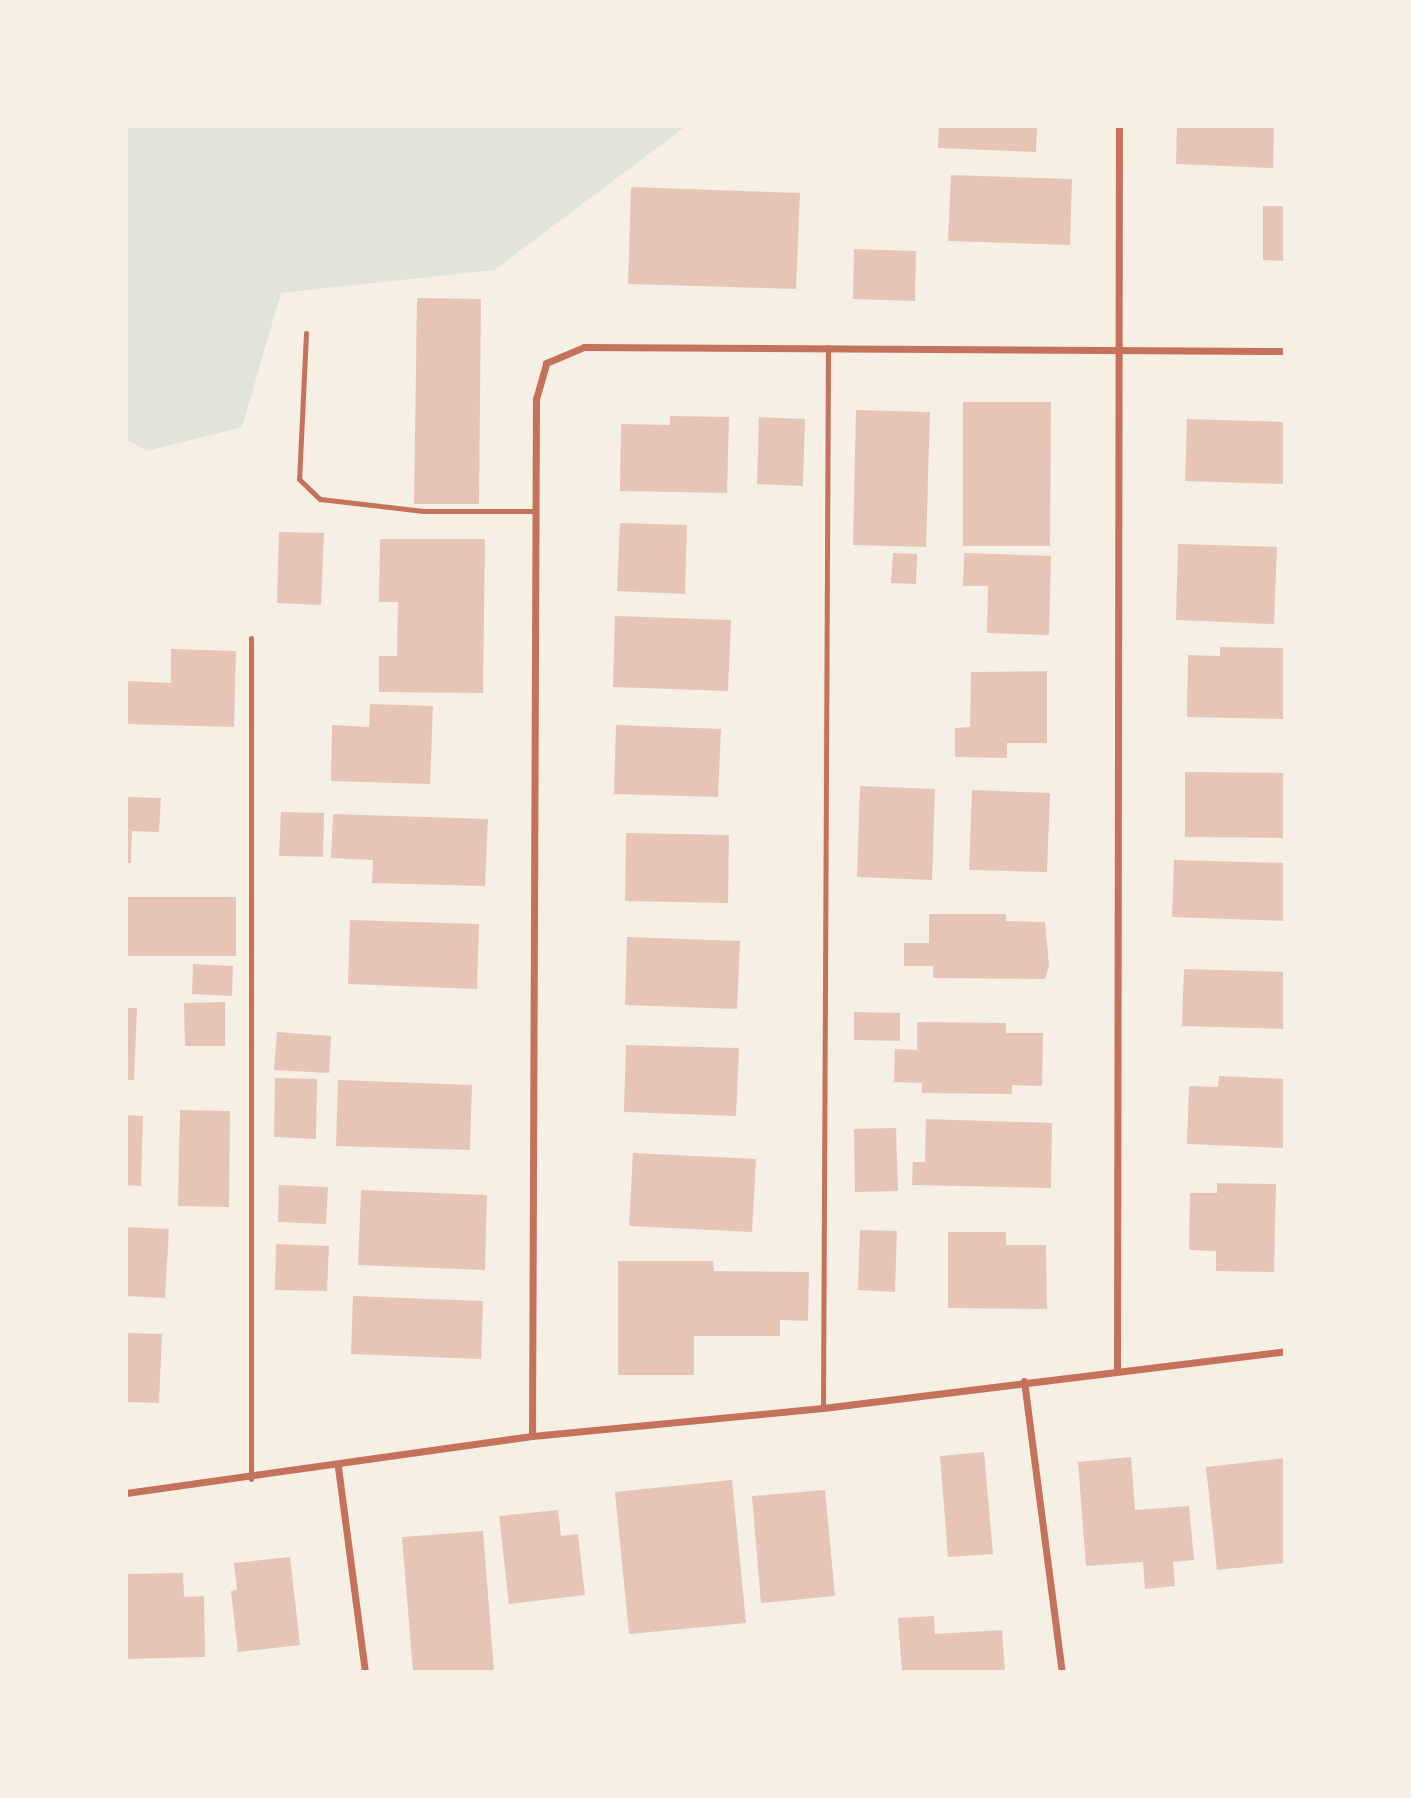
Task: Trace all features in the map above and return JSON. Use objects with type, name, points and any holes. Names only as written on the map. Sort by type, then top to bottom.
[{"type":"street","points":[[1117,1371],[1119,126]]},
{"type":"street","points":[[532,1436],[536,398],[545,363],[584,347],[828,345],[1285,351]]},
{"type":"street","points":[[126,1493],[338,1467],[532,1436],[822,1408],[1024,1381],[1285,1351]]},
{"type":"street","points":[[1024,1381],[1062,1672]]},
{"type":"street","points":[[338,1467],[365,1672]]},
{"type":"lane","points":[[306,333],[299,479],[320,499],[423,511],[536,511]]},
{"type":"lane","points":[[822,1408],[828,345]]},
{"type":"lane","points":[[251,638],[251,1479]]},
{"type":"shaded area","points":[[126,126],[686,126],[494,270],[281,293],[242,427],[147,451],[126,439]]},
{"type":"building","points":[[939,126],[1037,126],[1036,152],[938,148]]},
{"type":"building","points":[[1177,126],[1274,126],[1273,168],[1176,164]]},
{"type":"building","points":[[951,175],[1072,179],[1070,245],[948,241]]},
{"type":"building","points":[[631,187],[800,193],[796,289],[628,284]]},
{"type":"building","points":[[1263,206],[1285,206],[1285,261],[1263,260]]},
{"type":"building","points":[[854,249],[916,251],[915,301],[853,299]]},
{"type":"building","points":[[417,298],[481,299],[479,504],[414,504]]},
{"type":"building","points":[[963,402],[1051,402],[1050,546],[963,546]]},
{"type":"building","points":[[856,410],[930,412],[926,547],[853,545]]},
{"type":"building","points":[[670,416],[729,417],[727,493],[620,491],[621,424],[670,425]]},
{"type":"building","points":[[759,417],[805,419],[803,486],[757,484]]},
{"type":"building","points":[[1187,419],[1285,422],[1284,484],[1185,481]]},
{"type":"building","points":[[620,523],[687,525],[685,594],[617,591]]},
{"type":"building","points":[[279,532],[324,533],[321,605],[277,603]]},
{"type":"building","points":[[380,539],[485,539],[483,693],[379,692],[379,656],[397,656],[398,602],[379,602]]},
{"type":"building","points":[[1178,544],[1277,547],[1274,624],[1176,620]]},
{"type":"building","points":[[893,553],[917,554],[916,584],[891,583]]},
{"type":"building","points":[[964,553],[1051,556],[1049,635],[987,633],[988,586],[963,586]]},
{"type":"building","points":[[615,616],[731,620],[728,691],[613,687]]},
{"type":"building","points":[[1220,647],[1285,648],[1285,719],[1187,717],[1188,655],[1220,656]]},
{"type":"building","points":[[171,649],[236,651],[234,727],[126,724],[126,681],[171,683]]},
{"type":"building","points":[[1047,671],[1047,743],[1007,743],[1007,758],[955,757],[955,728],[970,727],[971,672]]},
{"type":"building","points":[[370,704],[433,706],[430,784],[331,781],[332,725],[369,727]]},
{"type":"building","points":[[616,725],[721,729],[718,797],[614,794]]},
{"type":"building","points":[[1185,772],[1285,773],[1285,838],[1185,837]]},
{"type":"building","points":[[860,786],[935,789],[932,880],[857,877]]},
{"type":"building","points":[[972,790],[1050,793],[1047,872],[969,870]]},
{"type":"building","points":[[126,797],[161,798],[159,832],[132,831],[131,863],[126,863]]},
{"type":"building","points":[[281,812],[324,813],[323,857],[279,856]]},
{"type":"building","points":[[333,814],[488,819],[485,886],[372,883],[373,860],[331,858]]},
{"type":"building","points":[[626,833],[729,835],[728,903],[625,901]]},
{"type":"building","points":[[1174,860],[1285,863],[1285,921],[1172,917]]},
{"type":"building","points":[[126,897],[236,897],[236,956],[126,956]]},
{"type":"building","points":[[929,914],[1006,914],[1006,921],[1045,922],[1049,966],[1045,979],[933,978],[933,966],[904,966],[904,943],[929,943]]},
{"type":"building","points":[[350,920],[479,924],[477,989],[348,984]]},
{"type":"building","points":[[627,937],[740,941],[737,1009],[625,1005]]},
{"type":"building","points":[[193,964],[233,966],[232,996],[192,994]]},
{"type":"building","points":[[1184,969],[1285,972],[1285,1029],[1182,1026]]},
{"type":"building","points":[[225,1002],[225,1046],[185,1046],[184,1003]]},
{"type":"building","points":[[126,1008],[137,1008],[134,1080],[126,1080]]},
{"type":"building","points":[[854,1012],[900,1013],[900,1041],[854,1040]]},
{"type":"building","points":[[917,1022],[1006,1023],[1006,1033],[1043,1033],[1042,1086],[1012,1085],[1012,1094],[922,1093],[922,1083],[894,1082],[895,1049],[917,1050]]},
{"type":"building","points":[[277,1032],[331,1036],[329,1073],[274,1070]]},
{"type":"building","points":[[626,1045],[739,1048],[736,1116],[624,1112]]},
{"type":"building","points":[[1219,1076],[1285,1079],[1285,1148],[1187,1144],[1189,1086],[1218,1087]]},
{"type":"building","points":[[275,1078],[317,1079],[316,1139],[274,1137]]},
{"type":"building","points":[[338,1080],[472,1085],[470,1150],[336,1146]]},
{"type":"building","points":[[180,1110],[230,1111],[229,1207],[178,1206]]},
{"type":"building","points":[[126,1115],[143,1116],[141,1186],[126,1185]]},
{"type":"building","points":[[926,1119],[1052,1123],[1051,1188],[912,1185],[913,1162],[925,1162]]},
{"type":"building","points":[[896,1128],[898,1191],[855,1192],[854,1129]]},
{"type":"building","points":[[633,1153],[756,1159],[752,1232],[629,1226]]},
{"type":"building","points":[[1217,1183],[1276,1184],[1274,1272],[1216,1271],[1216,1251],[1189,1250],[1190,1193],[1217,1193]]},
{"type":"building","points":[[279,1185],[328,1187],[326,1224],[278,1222]]},
{"type":"building","points":[[361,1190],[487,1195],[485,1270],[358,1265]]},
{"type":"building","points":[[126,1227],[169,1229],[165,1298],[126,1296]]},
{"type":"building","points":[[860,1230],[897,1231],[895,1292],[858,1290]]},
{"type":"building","points":[[948,1232],[1006,1232],[1006,1245],[1046,1245],[1047,1309],[948,1308]]},
{"type":"building","points":[[276,1244],[329,1246],[327,1291],[275,1290]]},
{"type":"building","points":[[618,1261],[713,1261],[714,1271],[809,1272],[808,1321],[780,1320],[780,1336],[694,1336],[694,1375],[618,1375]]},
{"type":"building","points":[[353,1296],[483,1301],[481,1359],[351,1354]]},
{"type":"building","points":[[126,1333],[162,1334],[159,1403],[126,1402]]},
{"type":"building","points":[[984,1452],[993,1554],[948,1557],[940,1456]]},
{"type":"building","points":[[1131,1457],[1135,1510],[1189,1506],[1194,1560],[1173,1562],[1175,1586],[1145,1589],[1143,1562],[1086,1566],[1078,1462]]},
{"type":"building","points":[[1285,1458],[1285,1563],[1217,1570],[1206,1467]]},
{"type":"building","points":[[732,1480],[746,1623],[629,1634],[615,1492]]},
{"type":"building","points":[[825,1490],[835,1596],[761,1603],[752,1496]]},
{"type":"building","points":[[558,1510],[561,1536],[578,1534],[585,1595],[509,1604],[499,1516]]},
{"type":"building","points":[[483,1531],[494,1672],[413,1672],[402,1537]]},
{"type":"building","points":[[290,1557],[300,1645],[238,1652],[231,1591],[237,1590],[234,1563]]},
{"type":"building","points":[[183,1573],[184,1597],[204,1596],[205,1657],[126,1659],[126,1574]]},
{"type":"building","points":[[934,1616],[935,1634],[1002,1630],[1005,1672],[902,1672],[898,1618]]}]
